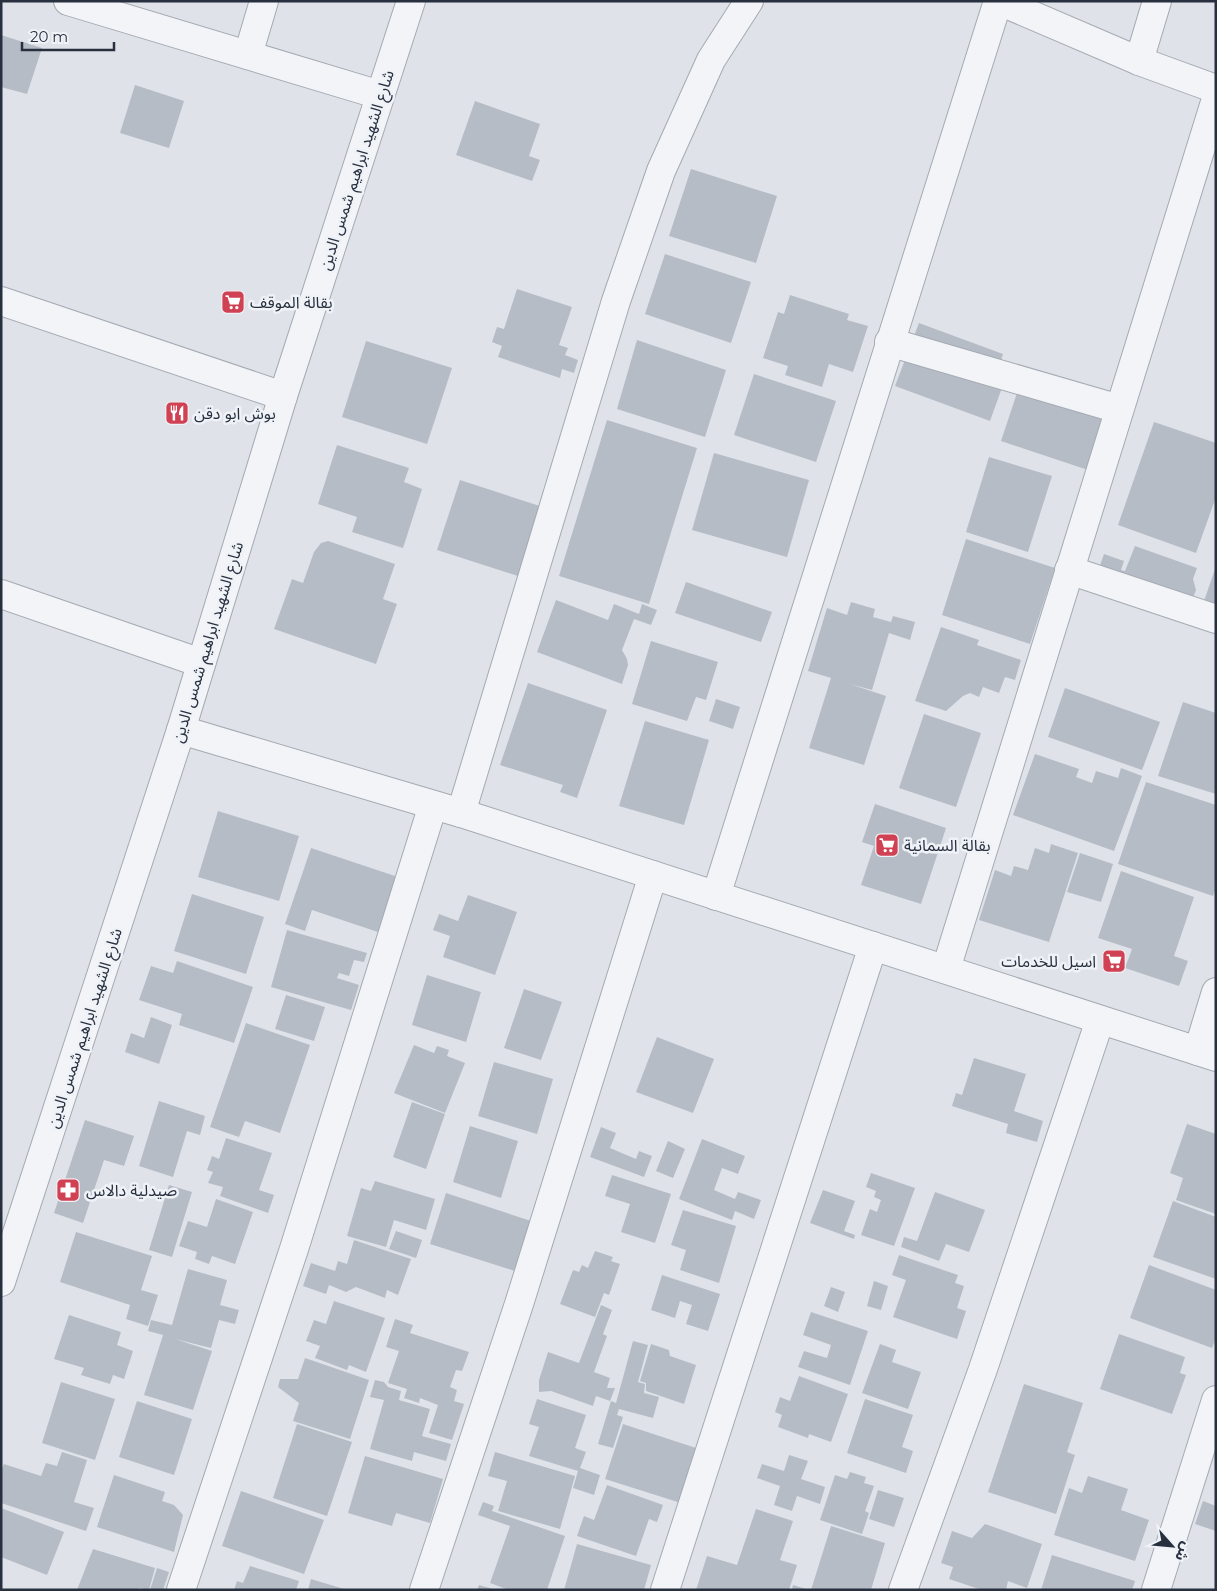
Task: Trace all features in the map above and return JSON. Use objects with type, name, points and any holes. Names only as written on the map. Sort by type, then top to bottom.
[{"type":"street","points":[[68,1],[380,95]]},
{"type":"street","points":[[248,55],[264,1]]},
{"type":"street","name":"شارع الشهيد ابراهيم شمس الدين","points":[[1,1282],[181,730],[283,396],[411,1]]},
{"type":"street","points":[[461,812],[616,301],[661,171],[711,60],[749,1]]},
{"type":"street","points":[[716,896],[998,1],[1139,61],[1216,89]]},
{"type":"street","points":[[1139,61],[1157,1]]},
{"type":"street","points":[[946,970],[1216,100]]},
{"type":"street","points":[[1,301],[283,396]]},
{"type":"street","points":[[889,342],[1119,409]]},
{"type":"street","points":[[1069,570],[1216,619]]},
{"type":"street","points":[[1,594],[201,663]]},
{"type":"street","points":[[181,730],[461,812],[1207,1054],[1216,992]]},
{"type":"street","points":[[181,1590],[294,1249],[433,805]]},
{"type":"street","points":[[424,1590],[519,1304],[653,875]]},
{"type":"street","points":[[665,1590],[873,946]]},
{"type":"street","points":[[903,1590],[982,1369],[1100,1020]]},
{"type":"street","points":[[1156,1590],[1216,1400]]},
{"type":"building","points":[[1,35],[42,48],[27,94],[1,87]]},
{"type":"building","points":[[135,85],[184,101],[169,148],[120,133]]},
{"type":"building","points":[[475,101],[540,124],[529,156],[540,160],[532,181],[456,155]]},
{"type":"building","points":[[691,169],[777,196],[756,263],[669,236]]},
{"type":"building","points":[[665,254],[751,282],[731,343],[645,314]]},
{"type":"building","points":[[517,289],[572,307],[559,345],[568,348],[565,355],[578,360],[574,373],[562,369],[560,378],[498,357],[502,346],[492,342],[497,327],[504,329]]},
{"type":"building","points":[[790,295],[849,314],[847,320],[868,326],[853,372],[829,364],[822,387],[785,375],[788,366],[763,358],[778,312],[784,314]]},
{"type":"building","points":[[919,323],[1003,354],[995,378],[1004,382],[990,421],[895,386]]},
{"type":"building","points":[[637,340],[726,370],[705,437],[617,409]]},
{"type":"building","points":[[366,341],[452,368],[427,444],[342,417]]},
{"type":"building","points":[[1024,372],[1111,400],[1088,470],[1001,441]]},
{"type":"building","points":[[754,374],[836,401],[816,462],[734,435]]},
{"type":"building","points":[[607,420],[697,448],[649,604],[559,576]]},
{"type":"building","points":[[1154,422],[1216,443],[1216,497],[1196,553],[1118,525]]},
{"type":"building","points":[[337,445],[409,468],[404,482],[422,489],[403,548],[352,532],[357,517],[318,504]]},
{"type":"building","points":[[714,453],[809,480],[787,557],[692,530]]},
{"type":"building","points":[[989,457],[1052,476],[1028,552],[966,532]]},
{"type":"building","points":[[460,480],[546,508],[524,578],[437,550]]},
{"type":"building","points":[[966,539],[1055,568],[1030,644],[942,615]]},
{"type":"building","points":[[328,541],[395,564],[383,599],[397,604],[376,664],[274,629],[292,579],[303,583],[314,552],[321,543]]},
{"type":"building","points":[[1135,546],[1197,568],[1193,579],[1196,590],[1191,603],[1096,577],[1104,554],[1124,561],[1121,570],[1125,571]]},
{"type":"building","points":[[1216,566],[1216,611],[1202,607]]},
{"type":"building","points":[[686,582],[772,612],[761,642],[675,613]]},
{"type":"building","points":[[556,600],[608,620],[614,604],[639,614],[642,604],[657,610],[651,625],[634,619],[622,650],[628,665],[622,684],[537,652]]},
{"type":"building","points":[[851,602],[875,609],[873,617],[891,622],[893,616],[915,622],[910,640],[889,633],[872,690],[850,684],[886,696],[864,765],[809,748],[831,678],[808,671],[827,608],[847,615]]},
{"type":"building","points":[[941,627],[979,640],[977,645],[1021,660],[1015,680],[1005,677],[999,693],[983,687],[979,697],[970,693],[963,696],[946,711],[915,701]]},
{"type":"building","points":[[651,641],[718,662],[706,700],[696,697],[687,721],[632,704]]},
{"type":"building","points":[[528,683],[607,710],[577,798],[560,792],[563,785],[500,765]]},
{"type":"building","points":[[1065,688],[1160,722],[1142,770],[1048,737]]},
{"type":"building","points":[[716,699],[740,707],[733,729],[709,721]]},
{"type":"building","points":[[1183,702],[1216,713],[1216,794],[1158,776]]},
{"type":"building","points":[[924,714],[981,733],[956,807],[899,788]]},
{"type":"building","points":[[645,721],[709,740],[684,825],[619,806]]},
{"type":"building","points":[[1035,754],[1079,769],[1076,777],[1092,783],[1096,771],[1118,778],[1121,768],[1142,776],[1114,851],[1013,815]]},
{"type":"building","points":[[1146,782],[1216,805],[1216,887],[1213,896],[1118,864]]},
{"type":"building","points":[[875,804],[946,828],[921,904],[861,885],[874,846],[862,842]]},
{"type":"building","points":[[218,811],[299,836],[279,901],[198,877]]},
{"type":"building","points":[[1051,844],[1078,853],[1049,942],[979,920],[995,870],[1011,876],[1014,866],[1028,870],[1035,848],[1049,853]]},
{"type":"building","points":[[311,848],[401,878],[381,933],[312,910],[305,931],[285,924]]},
{"type":"building","points":[[1080,853],[1113,864],[1101,902],[1067,892]]},
{"type":"building","points":[[1121,871],[1194,897],[1174,956],[1188,961],[1179,986],[1125,968],[1132,949],[1098,938]]},
{"type":"building","points":[[192,894],[264,917],[246,974],[174,951]]},
{"type":"building","points":[[468,895],[517,912],[495,975],[443,957],[450,936],[433,930],[439,914],[458,921]]},
{"type":"building","points":[[287,930],[367,953],[364,962],[354,960],[349,976],[339,973],[337,978],[359,985],[351,1010],[271,987]]},
{"type":"building","points":[[177,961],[253,987],[234,1043],[179,1025],[182,1014],[139,1000],[151,966],[173,973]]},
{"type":"building","points":[[427,975],[481,992],[466,1042],[412,1025]]},
{"type":"building","points":[[524,989],[562,1002],[541,1060],[504,1048]]},
{"type":"building","points":[[286,995],[325,1007],[314,1041],[275,1029]]},
{"type":"building","points":[[151,1017],[172,1025],[159,1064],[125,1052],[131,1033],[144,1038]]},
{"type":"building","points":[[246,1023],[310,1045],[280,1133],[245,1121],[239,1137],[210,1127]]},
{"type":"building","points":[[657,1037],[714,1059],[693,1113],[636,1092]]},
{"type":"building","points":[[414,1045],[434,1053],[437,1046],[449,1050],[447,1056],[465,1063],[445,1113],[394,1093]]},
{"type":"building","points":[[974,1058],[1026,1074],[1014,1111],[1043,1121],[1037,1142],[1006,1133],[1008,1124],[952,1106],[956,1093],[962,1095]]},
{"type":"building","points":[[494,1062],[553,1079],[537,1134],[478,1116]]},
{"type":"building","points":[[159,1101],[205,1116],[200,1135],[187,1131],[173,1177],[139,1166]]},
{"type":"building","points":[[412,1102],[445,1114],[426,1169],[393,1157]]},
{"type":"building","points":[[85,1120],[134,1136],[124,1166],[104,1160],[83,1223],[54,1213]]},
{"type":"building","points":[[1187,1124],[1216,1134],[1216,1214],[1176,1200],[1183,1178],[1170,1173]]},
{"type":"building","points":[[470,1126],[518,1141],[501,1198],[453,1182]]},
{"type":"building","points":[[601,1127],[616,1133],[610,1148],[636,1159],[639,1151],[652,1156],[644,1177],[590,1157]]},
{"type":"building","points":[[226,1138],[272,1153],[259,1190],[274,1195],[268,1213],[220,1196],[223,1187],[208,1183],[213,1172],[207,1170],[212,1156],[219,1159]]},
{"type":"building","points":[[702,1139],[745,1156],[738,1174],[722,1168],[714,1190],[735,1199],[738,1192],[761,1200],[754,1219],[735,1211],[732,1220],[679,1199]]},
{"type":"building","points":[[668,1141],[685,1149],[673,1178],[656,1171]]},
{"type":"building","points":[[871,1173],[915,1188],[894,1246],[861,1235],[870,1209],[877,1212],[881,1200],[874,1197],[876,1191],[866,1187]]},
{"type":"building","points":[[612,1175],[671,1194],[655,1243],[621,1232],[630,1204],[605,1196]]},
{"type":"building","points":[[375,1181],[435,1199],[426,1230],[394,1220],[386,1247],[347,1236],[361,1188],[371,1191]]},
{"type":"building","points":[[169,1185],[192,1192],[172,1257],[149,1250]]},
{"type":"building","points":[[823,1190],[855,1201],[844,1231],[855,1235],[854,1239],[810,1223]]},
{"type":"building","points":[[935,1192],[985,1210],[969,1252],[946,1244],[939,1261],[901,1247],[904,1237],[917,1241]]},
{"type":"building","points":[[446,1193],[531,1221],[515,1271],[430,1244]]},
{"type":"building","points":[[216,1199],[253,1212],[235,1264],[212,1256],[209,1264],[195,1259],[197,1252],[179,1246],[188,1221],[207,1227]]},
{"type":"building","points":[[1173,1201],[1216,1217],[1216,1279],[1153,1257]]},
{"type":"building","points":[[683,1210],[736,1226],[719,1283],[680,1270],[686,1250],[671,1245]]},
{"type":"building","points":[[396,1231],[422,1240],[416,1258],[389,1249]]},
{"type":"building","points":[[76,1232],[152,1256],[141,1290],[158,1295],[148,1326],[126,1319],[130,1305],[60,1282]]},
{"type":"building","points":[[354,1240],[411,1259],[398,1295],[387,1290],[385,1298],[356,1287],[346,1292],[329,1285],[326,1294],[303,1286],[311,1263],[335,1271],[338,1261],[347,1264]]},
{"type":"building","points":[[595,1251],[613,1257],[611,1261],[620,1264],[609,1295],[604,1293],[595,1317],[560,1304],[573,1270],[579,1272],[582,1265],[588,1268]]},
{"type":"building","points":[[899,1255],[958,1275],[955,1283],[964,1286],[957,1308],[966,1311],[957,1339],[893,1317],[906,1280],[892,1275]]},
{"type":"building","points":[[1149,1265],[1216,1290],[1216,1338],[1212,1348],[1130,1318]]},
{"type":"building","points":[[188,1269],[227,1280],[220,1305],[239,1310],[235,1324],[219,1320],[211,1348],[175,1339],[212,1351],[193,1410],[144,1395],[163,1335],[148,1331],[151,1320],[172,1325]]},
{"type":"building","points":[[662,1275],[720,1294],[708,1331],[686,1324],[692,1305],[680,1301],[675,1318],[651,1310]]},
{"type":"building","points":[[874,1281],[888,1286],[881,1310],[867,1306]]},
{"type":"building","points":[[831,1287],[845,1292],[838,1312],[824,1306]]},
{"type":"building","points":[[334,1301],[385,1318],[366,1372],[349,1365],[347,1370],[315,1358],[320,1346],[306,1341],[314,1320],[326,1324]]},
{"type":"building","points":[[601,1305],[612,1310],[603,1334],[607,1336],[594,1372],[610,1378],[607,1388],[615,1388],[610,1401],[596,1396],[593,1406],[551,1391],[539,1392],[539,1380],[548,1352],[579,1363]]},
{"type":"building","points":[[811,1312],[868,1331],[850,1385],[798,1367],[804,1351],[827,1358],[831,1345],[803,1335]]},
{"type":"building","points":[[69,1315],[121,1332],[117,1345],[133,1351],[124,1379],[113,1375],[110,1384],[81,1375],[84,1368],[54,1359]]},
{"type":"building","points":[[395,1319],[413,1325],[410,1333],[469,1352],[462,1371],[456,1370],[450,1387],[457,1390],[454,1401],[464,1404],[452,1440],[429,1433],[438,1405],[420,1398],[419,1403],[404,1398],[407,1389],[388,1383],[399,1351],[386,1347]]},
{"type":"building","points":[[1119,1334],[1185,1357],[1180,1373],[1186,1375],[1172,1414],[1100,1389]]},
{"type":"building","points":[[633,1341],[648,1345],[638,1382],[645,1384],[644,1393],[659,1397],[653,1418],[619,1409],[617,1415],[623,1417],[613,1448],[598,1444],[611,1401],[616,1403]]},
{"type":"building","points":[[651,1344],[669,1350],[670,1356],[696,1365],[684,1404],[646,1391],[646,1383],[640,1381]]},
{"type":"building","points":[[880,1344],[896,1350],[892,1362],[921,1372],[908,1409],[862,1393]]},
{"type":"building","points":[[305,1358],[369,1380],[350,1439],[293,1421],[299,1403],[278,1387],[280,1379],[298,1379]]},
{"type":"building","points":[[799,1376],[848,1394],[831,1442],[809,1434],[808,1438],[778,1427],[782,1415],[775,1412],[780,1397],[790,1401]]},
{"type":"building","points":[[375,1380],[384,1382],[388,1387],[401,1391],[399,1400],[430,1409],[422,1436],[451,1444],[446,1461],[414,1452],[412,1461],[370,1449],[384,1400],[370,1397]]},
{"type":"building","points":[[61,1382],[115,1399],[95,1460],[42,1443]]},
{"type":"building","points":[[1024,1384],[1083,1403],[1067,1452],[1075,1455],[1056,1514],[988,1492]]},
{"type":"building","points":[[537,1399],[586,1415],[575,1448],[586,1452],[580,1468],[600,1475],[594,1495],[573,1488],[578,1471],[529,1456],[539,1427],[529,1424]]},
{"type":"building","points":[[865,1399],[913,1415],[902,1447],[913,1451],[906,1473],[847,1453]]},
{"type":"building","points":[[137,1401],[192,1419],[174,1475],[119,1457]]},
{"type":"building","points":[[297,1424],[352,1442],[327,1516],[273,1498]]},
{"type":"building","points":[[623,1424],[702,1450],[684,1504],[605,1479]]},
{"type":"building","points":[[62,1452],[87,1460],[74,1502],[94,1508],[86,1531],[1,1503],[1,1471],[4,1464],[41,1476],[46,1463],[57,1466]]},
{"type":"building","points":[[495,1452],[575,1476],[560,1529],[498,1511],[507,1481],[488,1476]]},
{"type":"building","points":[[789,1455],[808,1461],[801,1479],[825,1487],[820,1504],[797,1496],[792,1511],[774,1505],[780,1486],[757,1478],[762,1464],[784,1471]]},
{"type":"building","points":[[365,1456],[443,1479],[430,1523],[396,1513],[392,1526],[348,1513]]},
{"type":"building","points":[[850,1472],[866,1477],[864,1483],[874,1486],[865,1511],[869,1513],[862,1534],[820,1520],[835,1475],[847,1479]]},
{"type":"building","points":[[114,1475],[165,1492],[162,1501],[174,1505],[183,1515],[174,1552],[97,1527]]},
{"type":"building","points":[[1088,1476],[1128,1489],[1121,1510],[1149,1520],[1135,1561],[1054,1535],[1069,1488],[1082,1493]]},
{"type":"building","points":[[607,1485],[663,1505],[657,1522],[649,1519],[636,1556],[577,1536],[584,1516],[594,1520]]},
{"type":"building","points":[[878,1490],[904,1498],[894,1527],[869,1519]]},
{"type":"building","points":[[241,1491],[324,1520],[304,1574],[222,1546]]},
{"type":"building","points":[[1203,1501],[1216,1506],[1216,1531],[1195,1524]]},
{"type":"building","points":[[483,1502],[494,1506],[492,1511],[565,1536],[547,1590],[509,1590],[490,1583],[510,1526],[478,1515]]},
{"type":"building","points":[[1,1508],[64,1532],[47,1575],[1,1557]]},
{"type":"building","points":[[756,1509],[793,1521],[780,1560],[797,1565],[789,1590],[696,1590],[707,1556],[737,1565]]},
{"type":"building","points":[[985,1524],[1042,1544],[1027,1588],[1008,1581],[1006,1590],[982,1590],[949,1579],[953,1567],[941,1563],[952,1531],[972,1538]]},
{"type":"building","points":[[831,1526],[885,1543],[871,1590],[811,1590]]},
{"type":"building","points":[[577,1544],[651,1565],[644,1590],[564,1590]]},
{"type":"building","points":[[93,1549],[155,1568],[149,1590],[139,1588],[139,1590],[77,1590]]},
{"type":"building","points":[[1052,1555],[1135,1581],[1132,1590],[1041,1590]]},
{"type":"building","points":[[250,1566],[299,1581],[296,1590],[234,1590],[237,1581],[243,1583]]},
{"type":"building","points":[[157,1568],[169,1572],[163,1590],[150,1590]]},
{"type":"building","points":[[311,1579],[344,1589],[344,1590],[308,1590]]},
{"type":"building","points":[[479,1585],[493,1589],[493,1590],[477,1590]]},
{"type":"building","points":[[793,1585],[806,1589],[806,1590],[792,1590]]},
{"type":"place","name":"بقالة الموقف","points":[[233,302]]},
{"type":"place","name":"بوش ابو دقن","points":[[177,413]]},
{"type":"place","name":"بقالة السمانية","points":[[887,845]]},
{"type":"place","name":"اسيل للخدمات","points":[[1114,961]]},
{"type":"place","name":"صيدلية دالاس","points":[[68,1190]]}]
